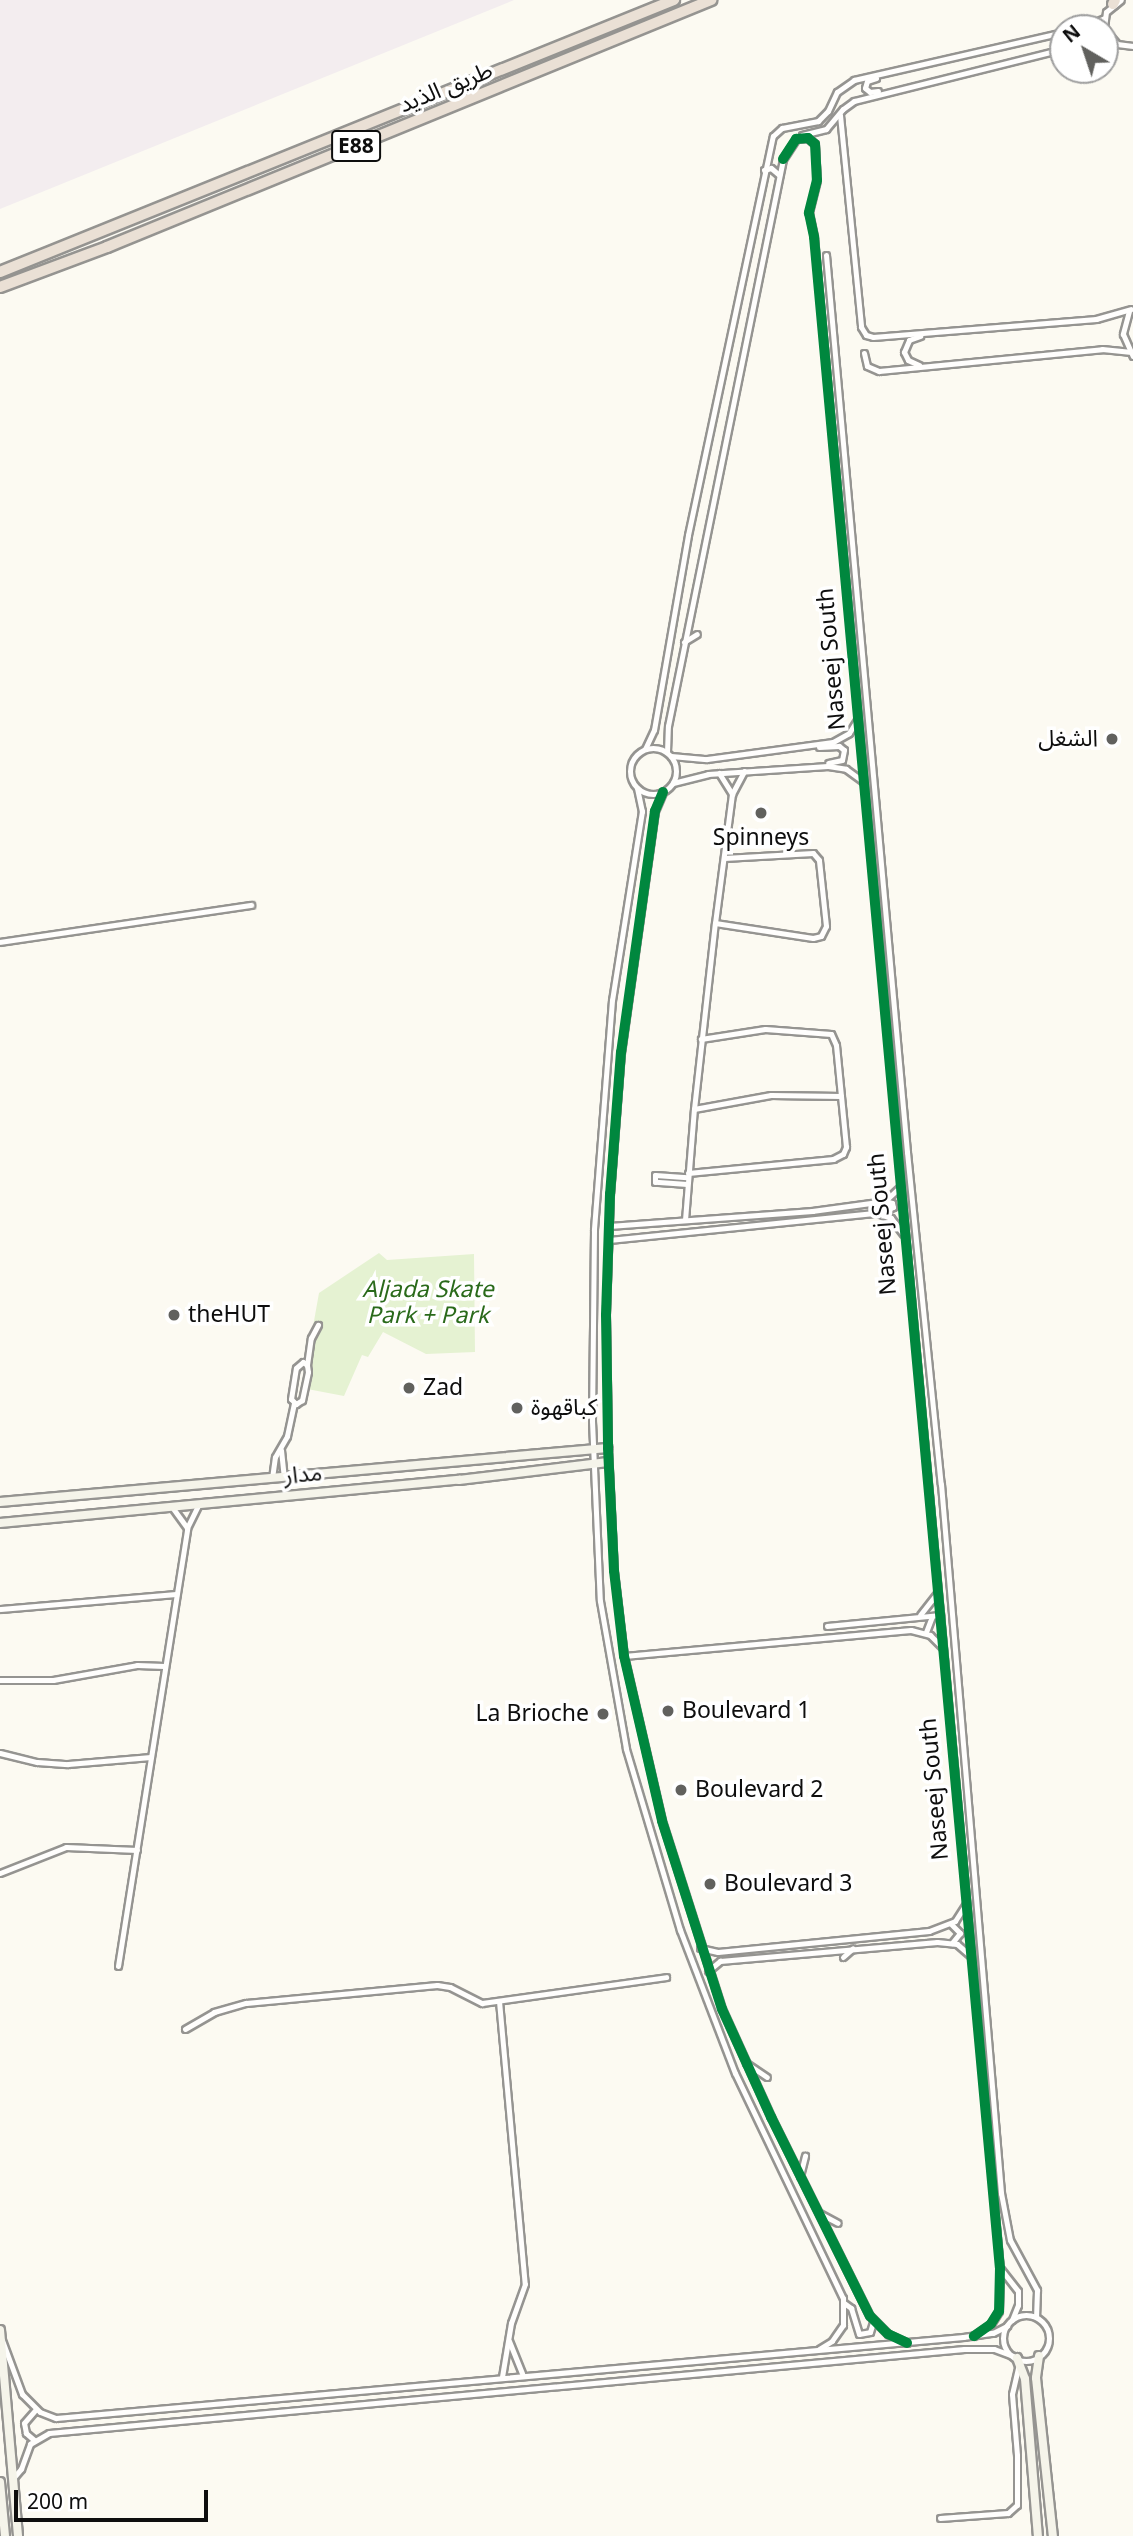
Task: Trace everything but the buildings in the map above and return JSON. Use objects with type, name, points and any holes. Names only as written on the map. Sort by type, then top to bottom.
[{"type":"highway","name":"طريق الذيد","points":[[0,272],[674,0]]},
{"type":"highway","name":"طريق الذيد","points":[[0,287],[119,242],[711,0]]},
{"type":"street","points":[[645,749],[656,725],[682,565],[769,145],[778,130],[822,118],[837,92],[850,81],[1049,35]]},
{"type":"street","points":[[907,2343],[887,2334],[873,2322],[746,2062],[700,1948],[653,1787],[624,1656],[614,1572],[608,1462],[609,1226],[621,1052],[655,811],[663,792],[673,783],[677,771],[669,754],[667,726],[779,174],[790,139],[822,131],[834,123],[841,112],[854,101],[1049,53]]},
{"type":"street","points":[[891,71],[868,80],[865,88],[870,92],[895,90]]},
{"type":"street","points":[[841,112],[863,332],[873,337],[1096,319],[1132,308]]},
{"type":"street","name":"Naseej South","points":[[783,159],[796,139],[808,138],[815,144],[817,180],[809,213],[814,237],[1000,2268],[999,2311],[991,2325],[974,2336]]},
{"type":"street","points":[[764,170],[771,168],[779,174]]},
{"type":"street","points":[[826,255],[907,1152],[942,1484],[1001,2193],[1012,2245],[1038,2290],[1036,2317]]},
{"type":"street","points":[[1131,354],[1124,340],[1123,327],[1132,308]]},
{"type":"street","points":[[935,332],[909,340],[904,352],[914,364],[936,366]]},
{"type":"street","points":[[864,353],[867,366],[876,371],[1102,349],[1131,354]]},
{"type":"street","points":[[684,642],[697,634]]},
{"type":"street","points":[[858,717],[852,730],[841,739],[707,759],[669,754],[656,748],[645,749],[635,756],[631,767],[631,778],[637,788],[642,811],[612,1000],[594,1230],[593,1450],[600,1601],[608,1658],[629,1760],[680,1930],[725,2050],[844,2303],[852,2311],[855,2329],[859,2334],[870,2332],[873,2322]]},
{"type":"street","points":[[808,746],[839,746],[844,750],[842,760],[818,766]]},
{"type":"street","points":[[673,783],[744,771],[818,766],[842,767],[864,782]]},
{"type":"street","points":[[685,1220],[701,1039],[715,923],[732,794],[744,771]]},
{"type":"street","points":[[719,774],[732,794]]},
{"type":"street","points":[[637,788],[652,794],[663,792]]},
{"type":"street","points":[[715,923],[813,938],[823,934],[826,926],[819,863],[813,853],[724,858]]},
{"type":"street","points":[[0,942],[251,905]]},
{"type":"street","points":[[687,1178],[655,1175],[655,1182],[687,1178],[837,1158],[846,1147],[836,1045],[828,1033],[761,1029],[701,1039]]},
{"type":"street","points":[[694,1110],[771,1095],[841,1096]]},
{"type":"street","points":[[884,1201],[895,1194],[900,1185]]},
{"type":"street","points":[[609,1226],[812,1211],[884,1201],[892,1203],[893,1207],[880,1213],[609,1240]]},
{"type":"street","points":[[880,1213],[894,1221],[904,1237]]},
{"type":"street","points":[[294,1403],[302,1400],[311,1338],[318,1325]]},
{"type":"street","points":[[284,1477],[281,1450],[294,1403],[291,1397],[296,1368],[300,1363],[307,1364]]},
{"type":"street","name":"مدار","points":[[0,1502],[608,1448]]},
{"type":"street","points":[[272,1478],[275,1457],[281,1450]]},
{"type":"street","name":"مدار","points":[[0,1523],[458,1480],[608,1462]]},
{"type":"street","points":[[118,1966],[187,1528],[190,1517],[200,1503]]},
{"type":"street","points":[[172,1507],[187,1528]]},
{"type":"street","points":[[918,1617],[932,1603],[938,1590]]},
{"type":"street","points":[[0,1609],[176,1594]]},
{"type":"street","points":[[827,1626],[940,1615]]},
{"type":"street","points":[[926,1632],[932,1616]]},
{"type":"street","points":[[624,1656],[911,1630],[926,1632],[943,1650]]},
{"type":"street","points":[[0,1680],[54,1680],[137,1665],[164,1666]]},
{"type":"street","points":[[0,1754],[37,1762],[68,1764],[151,1756]]},
{"type":"street","points":[[0,1873],[66,1847],[137,1850]]},
{"type":"street","points":[[700,1948],[715,1952],[929,1931],[951,1924],[961,1914],[967,1901]]},
{"type":"street","points":[[951,1924],[960,1933],[952,1942]]},
{"type":"street","points":[[708,1971],[716,1962],[853,1948],[952,1942],[964,1948],[971,1957]]},
{"type":"street","points":[[843,1957],[853,1948]]},
{"type":"street","points":[[715,1952],[712,1959],[716,1962]]},
{"type":"street","points":[[785,1955],[792,1961]]},
{"type":"street","points":[[184,2029],[214,2012],[246,2003],[437,1985],[450,1987],[475,2002],[499,2001],[666,1977]]},
{"type":"street","points":[[499,2001],[524,2271],[523,2295],[508,2335],[502,2377]]},
{"type":"street","points":[[746,2062],[767,2077]]},
{"type":"street","points":[[800,2176],[805,2156]]},
{"type":"street","points":[[818,2213],[838,2223]]},
{"type":"street","points":[[1,2339],[10,2355],[18,2387],[36,2409],[56,2418],[93,2417],[522,2374],[907,2343],[993,2333],[1007,2326],[1018,2305],[1018,2291],[1000,2268]]},
{"type":"street","points":[[819,2349],[840,2331],[844,2303]]},
{"type":"street","points":[[14,2477],[34,2440],[49,2433],[976,2349],[994,2349],[1026,2361],[1039,2356],[1048,2345],[1049,2336],[1044,2323],[1036,2317],[1026,2315],[1012,2320]]},
{"type":"street","points":[[1007,2326],[1005,2344],[1016,2359],[1025,2379],[1038,2536]]},
{"type":"street","points":[[0,2330],[19,2536]]},
{"type":"street","points":[[508,2335],[512,2355],[522,2374]]},
{"type":"street","points":[[755,2354],[756,2367]]},
{"type":"street","points":[[1039,2356],[1037,2378],[1053,2536]]},
{"type":"street","points":[[940,2518],[1007,2513],[1015,2508],[1017,2455],[1012,2395],[1016,2359]]},
{"type":"street","points":[[34,2440],[26,2433],[24,2423],[36,2409]]},
{"type":"street","points":[[0,2483],[5,2536]]},
{"type":"shaded area","points":[[0,0],[514,0],[0,209]]},
{"type":"green space","name":"Aljada Skate Park + Park","points":[[379,1253],[387,1260],[474,1254],[475,1352],[426,1354],[383,1332],[368,1357],[362,1355],[344,1396],[302,1388],[319,1293]]},
{"type":"cycle path","points":[[783,159],[796,139],[808,138],[815,144],[817,180],[809,213],[814,237],[1000,2268],[999,2311],[991,2324],[974,2336]]},
{"type":"cycle path","points":[[663,792],[655,811],[621,1052],[610,1194],[606,1315],[608,1448],[614,1571],[624,1656],[662,1821],[722,2009],[771,2117],[870,2316],[888,2334],[907,2343]]},
{"type":"place","name":"الشغل","points":[[1112,739]]},
{"type":"place","name":"Spinneys","points":[[761,813]]},
{"type":"place","name":"theHUT","points":[[174,1315]]},
{"type":"place","name":"Zad","points":[[409,1388]]},
{"type":"place","name":"كباقهوة","points":[[517,1408]]},
{"type":"place","name":"Boulevard 1","points":[[668,1711]]},
{"type":"place","name":"La Brioche","points":[[603,1714]]},
{"type":"place","name":"Boulevard 2","points":[[681,1790]]},
{"type":"place","name":"Boulevard 3","points":[[710,1884]]}]
